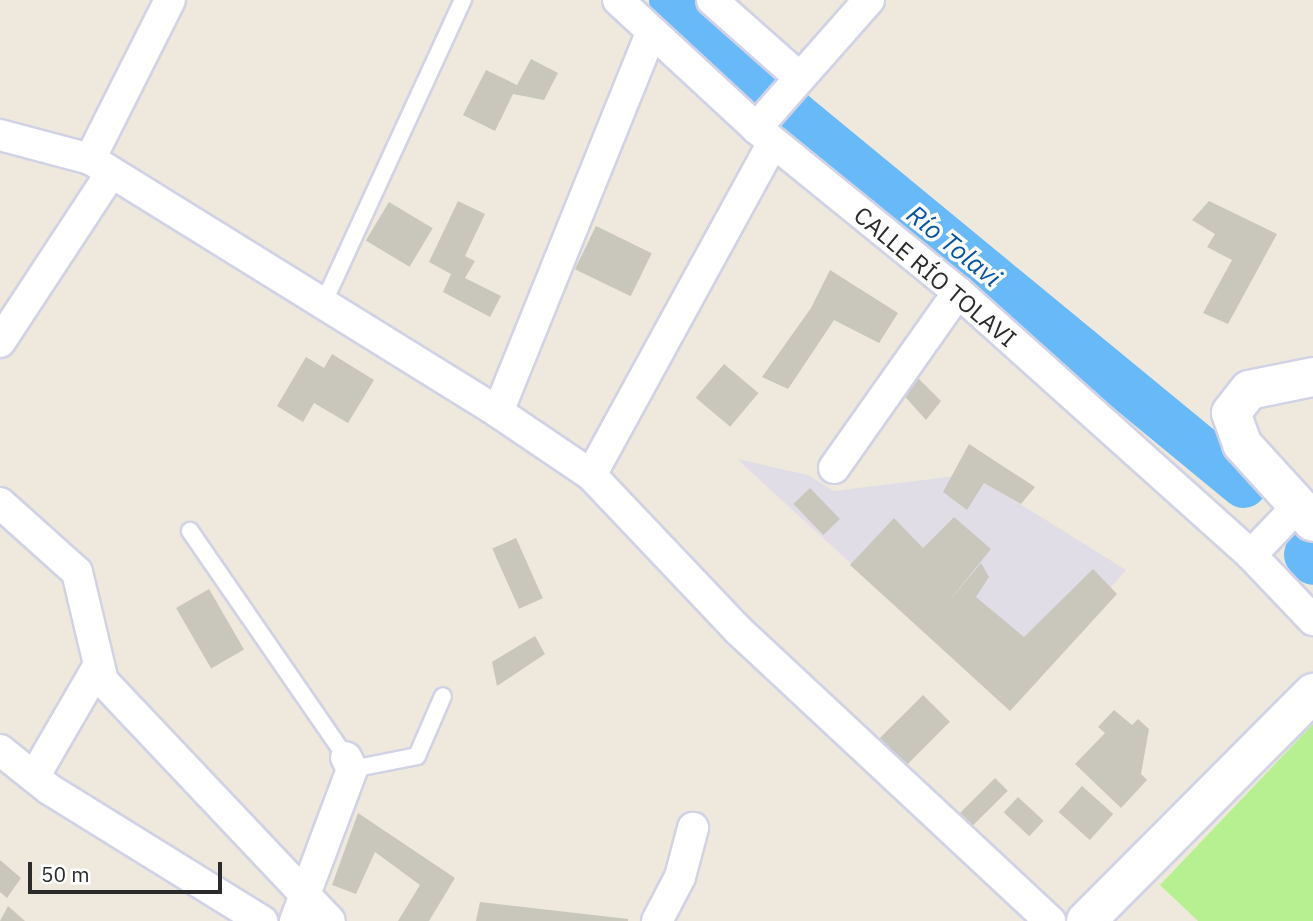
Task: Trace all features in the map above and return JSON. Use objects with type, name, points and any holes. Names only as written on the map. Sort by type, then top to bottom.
[{"type":"main road","points":[[1306,514],[1242,444],[1231,413],[1249,390],[1313,377]]},
{"type":"main road","points":[[1086,921],[1313,693]]},
{"type":"street","points":[[0,342],[100,166],[170,0]]},
{"type":"street","name":"CALLE RÍO TOLAVI","points":[[618,0],[651,34],[762,132],[958,292],[1251,555],[1313,620]]},
{"type":"street","points":[[712,0],[797,77]]},
{"type":"street","points":[[592,475],[762,132],[797,77],[869,0]]},
{"type":"street","points":[[498,412],[651,34]]},
{"type":"street","points":[[0,135],[100,166],[498,412],[592,475],[738,630],[1051,921]]},
{"type":"street","points":[[834,468],[958,292]]},
{"type":"street","points":[[0,503],[77,572],[103,681],[301,910],[330,921]]},
{"type":"street","points":[[1251,555],[1306,514]]},
{"type":"street","points":[[34,777],[99,666]]},
{"type":"street","points":[[0,750],[34,777],[262,921]]},
{"type":"street","points":[[301,910],[349,763]]},
{"type":"street","points":[[657,921],[680,877],[692,828]]},
{"type":"lane","points":[[323,304],[463,0]]},
{"type":"lane","points":[[190,531],[349,763],[417,757],[443,696]]},
{"type":"shaded area","points":[[737,459],[808,475],[834,491],[972,474],[1126,570],[1007,707]]},
{"type":"green space","points":[[1313,724],[1313,921],[1198,921],[1160,885]]},
{"type":"building","points":[[531,59],[558,73],[544,100],[513,94],[495,131],[463,115],[486,70],[517,85]]},
{"type":"building","points":[[458,201],[485,214],[465,256],[475,261],[465,278],[501,296],[490,317],[443,292],[451,274],[429,262]]},
{"type":"building","points":[[1209,201],[1277,234],[1228,324],[1203,313],[1232,260],[1207,247],[1215,234],[1192,220]]},
{"type":"building","points":[[389,202],[433,228],[410,267],[366,241]]},
{"type":"building","points":[[596,226],[652,253],[631,296],[575,269]]},
{"type":"building","points":[[830,270],[898,313],[879,343],[834,320],[788,389],[762,377],[811,308]]},
{"type":"building","points":[[332,354],[374,380],[348,423],[314,403],[303,422],[277,406],[306,357],[324,368]]},
{"type":"building","points":[[724,364],[758,393],[730,427],[696,398]]},
{"type":"building","points":[[915,375],[941,401],[926,420],[900,391]]},
{"type":"building","points":[[969,444],[1035,487],[1021,504],[984,483],[967,510],[943,492]]},
{"type":"building","points":[[810,488],[840,519],[823,535],[793,504]]},
{"type":"building","points":[[954,517],[991,549],[944,607],[981,563],[989,577],[976,597],[1024,637],[1093,569],[1117,594],[1010,711],[850,565],[894,518],[923,548]]},
{"type":"building","points":[[516,538],[543,598],[519,609],[492,549]]},
{"type":"building","points":[[209,589],[244,650],[211,669],[176,608]]},
{"type":"building","points":[[535,636],[545,654],[497,686],[492,662]]},
{"type":"building","points":[[923,695],[950,722],[905,766],[878,740]]},
{"type":"building","points":[[1114,710],[1132,725],[1138,719],[1149,729],[1141,774],[1147,780],[1121,808],[1075,764],[1105,733],[1098,727]]},
{"type":"building","points":[[995,778],[1008,791],[965,834],[952,821]]},
{"type":"building","points":[[1082,786],[1113,814],[1090,840],[1059,812]]},
{"type":"building","points":[[1018,797],[1044,821],[1029,836],[1004,812]]},
{"type":"building","points":[[358,813],[455,878],[429,921],[398,921],[420,885],[375,852],[356,894],[332,885]]},
{"type":"building","points":[[0,860],[21,878],[7,898],[0,892]]},
{"type":"building","points":[[480,902],[628,919],[628,921],[476,921]]},
{"type":"building","points":[[8,906],[25,921],[0,921]]},
{"type":"waterway","name":"Río Tolavi","points":[[672,0],[796,116],[1243,484]]},
{"type":"waterway","name":"Río Tolavi","points":[[1307,554],[1313,561]]}]
